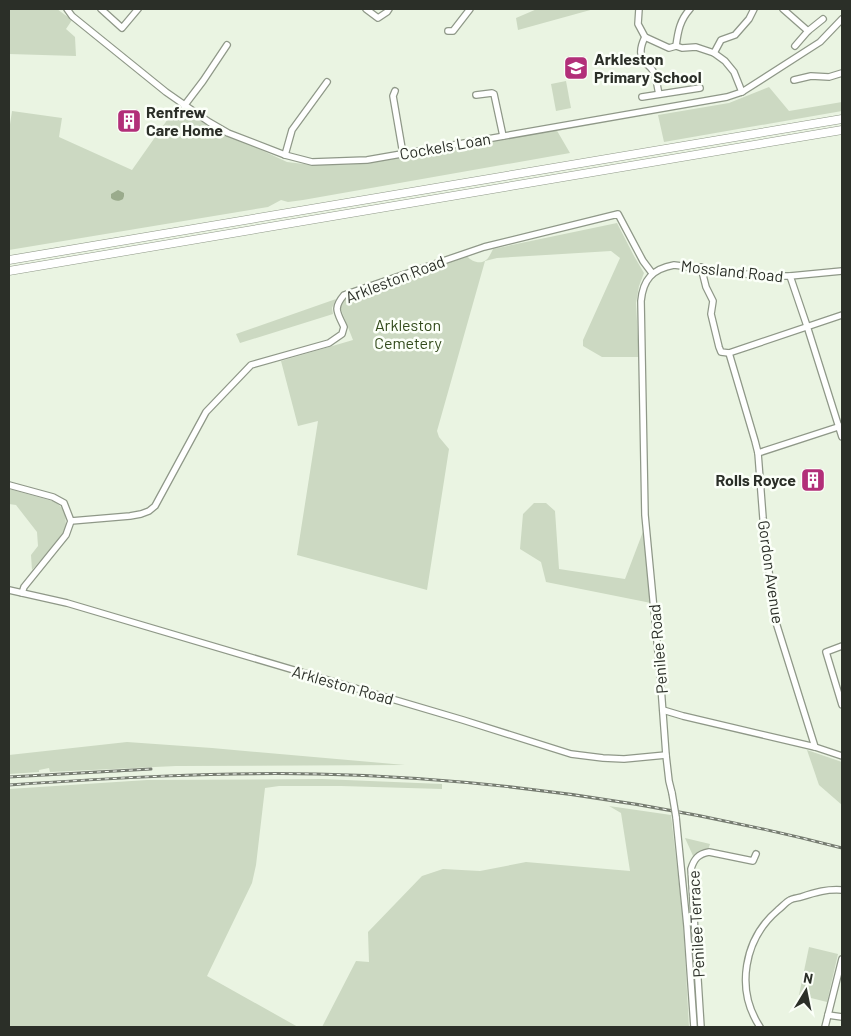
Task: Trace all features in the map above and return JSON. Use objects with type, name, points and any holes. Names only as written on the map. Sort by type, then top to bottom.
[{"type":"highway","points":[[9,260],[842,119]]},
{"type":"highway","points":[[9,271],[842,130]]},
{"type":"street","name":"Cockels Loan","points":[[67,9],[72,16],[184,106],[209,122],[228,133],[285,156],[312,162],[367,160],[727,97],[742,92],[820,42],[842,19]]},
{"type":"street","points":[[101,9],[122,28],[138,9]]},
{"type":"street","points":[[366,9],[378,18],[389,9]]},
{"type":"street","points":[[448,31],[453,31],[470,9]]},
{"type":"street","points":[[638,9],[638,24],[645,37],[669,48],[676,46],[682,48],[696,47],[714,53],[734,72],[742,92]]},
{"type":"street","points":[[676,46],[679,26],[690,9]]},
{"type":"street","points":[[714,53],[721,40],[735,35],[749,19],[754,9]]},
{"type":"street","points":[[783,9],[808,31]]},
{"type":"street","points":[[795,46],[808,31],[823,19]]},
{"type":"street","points":[[645,37],[641,44],[640,53],[655,74],[659,94]]},
{"type":"street","points":[[184,106],[203,82],[227,45]]},
{"type":"street","points":[[794,80],[811,76],[829,77],[842,73]]},
{"type":"street","points":[[285,156],[292,130],[327,82]]},
{"type":"street","points":[[642,97],[700,88]]},
{"type":"street","points":[[395,91],[393,96],[403,154]]},
{"type":"street","points":[[476,95],[494,94],[503,136]]},
{"type":"street","name":"Arkleston Road","points":[[71,521],[130,516],[149,511],[155,506],[206,412],[251,365],[329,342],[342,334],[344,327],[337,311],[338,302],[344,295],[484,247],[618,214],[643,261],[652,273]]},
{"type":"street","name":"Mossland Road","points":[[652,273],[674,265],[760,276],[790,276],[842,271]]},
{"type":"street","name":"Gordon Avenue","points":[[700,267],[712,301],[711,314],[719,347],[721,352],[729,353],[758,453],[774,616],[815,747]]},
{"type":"street","name":"Penilee Road","points":[[652,273],[642,290],[641,301],[645,515],[666,755],[676,817],[688,926],[694,1027]]},
{"type":"street","points":[[790,276],[842,437]]},
{"type":"street","points":[[729,353],[842,315]]},
{"type":"street","points":[[758,453],[840,426]]},
{"type":"street","points":[[9,485],[53,497],[64,504],[71,521],[66,535],[24,587],[22,593]]},
{"type":"street","name":"Arkleston Road","points":[[9,590],[67,604],[463,720],[571,754],[604,758],[644,758],[666,755]]},
{"type":"street","points":[[842,646],[826,652],[842,704]]},
{"type":"street","points":[[663,710],[815,747],[842,756]]},
{"type":"street","name":"Penilee Terrace","points":[[701,1027],[691,869],[693,862],[702,854],[709,852],[753,861],[756,854]]},
{"type":"street","points":[[760,1027],[747,998],[745,984],[747,962],[754,940],[768,918],[790,900],[827,890],[842,890]]},
{"type":"street","points":[[825,1027],[842,959]]},
{"type":"street","points":[[828,1015],[842,1018]]},
{"type":"green space","points":[[9,9],[57,9],[72,20],[66,29],[75,37],[76,56],[9,54]]},
{"type":"green space","points":[[537,9],[594,9],[518,30],[516,18]]},
{"type":"green space","points":[[566,81],[571,108],[556,111],[551,84]]},
{"type":"green space","points":[[769,87],[789,111],[842,102],[842,111],[664,142],[658,115],[729,103]]},
{"type":"green space","points":[[177,106],[206,124],[287,162],[312,165],[359,164],[556,129],[570,153],[303,200],[288,202],[281,200],[268,207],[9,250],[9,131],[12,111],[62,118],[59,137],[132,170]]},
{"type":"green space","name":"Arkleston Cemetery","points":[[617,223],[644,273],[636,303],[639,357],[602,357],[583,346],[583,340],[620,258],[611,251],[497,258],[485,261],[437,431],[439,437],[449,449],[427,590],[297,555],[318,421],[298,426],[281,361],[353,340],[340,307],[346,298],[417,271],[467,256],[473,261],[481,262],[487,259],[493,249]]},
{"type":"green space","points":[[336,299],[332,308],[333,314],[240,343],[236,334]]},
{"type":"green space","points":[[9,489],[56,502],[65,511],[66,525],[63,535],[32,570],[31,555],[38,546],[37,532],[16,505],[9,504]]},
{"type":"green space","points":[[534,503],[546,503],[555,511],[559,569],[625,579],[644,529],[651,603],[546,582],[541,562],[520,549],[523,514]]},
{"type":"green space","points":[[127,742],[405,765],[176,766],[50,772],[49,768],[39,770],[39,772],[9,774],[9,755]]},
{"type":"green space","points":[[807,750],[842,762],[842,805],[819,785]]},
{"type":"green space","points":[[322,779],[442,784],[442,789],[341,786],[279,786],[265,788],[256,865],[252,883],[207,976],[298,1027],[9,1027],[9,789],[147,780]]},
{"type":"green space","points":[[609,806],[671,815],[683,919],[689,1027],[322,1027],[356,961],[369,962],[368,932],[422,876],[443,869],[480,871],[526,862],[630,871],[621,813]]},
{"type":"green space","points":[[685,838],[710,844],[708,850],[694,858]]},
{"type":"green space","points":[[809,947],[838,954],[827,1002],[799,995]]},
{"type":"shaded area","points":[[118,190],[124,193],[123,199],[120,201],[111,198],[111,194]]},
{"type":"railway","points":[[9,777],[151,769]]},
{"type":"railway","points":[[9,785],[124,778],[240,774],[317,774],[450,781],[582,796],[647,806],[713,818],[842,848]]},
{"type":"place","name":"Arkleston Primary School","points":[[576,68]]},
{"type":"place","name":"Renfrew Care Home","points":[[129,121]]},
{"type":"place","name":"Rolls Royce","points":[[813,480]]}]
